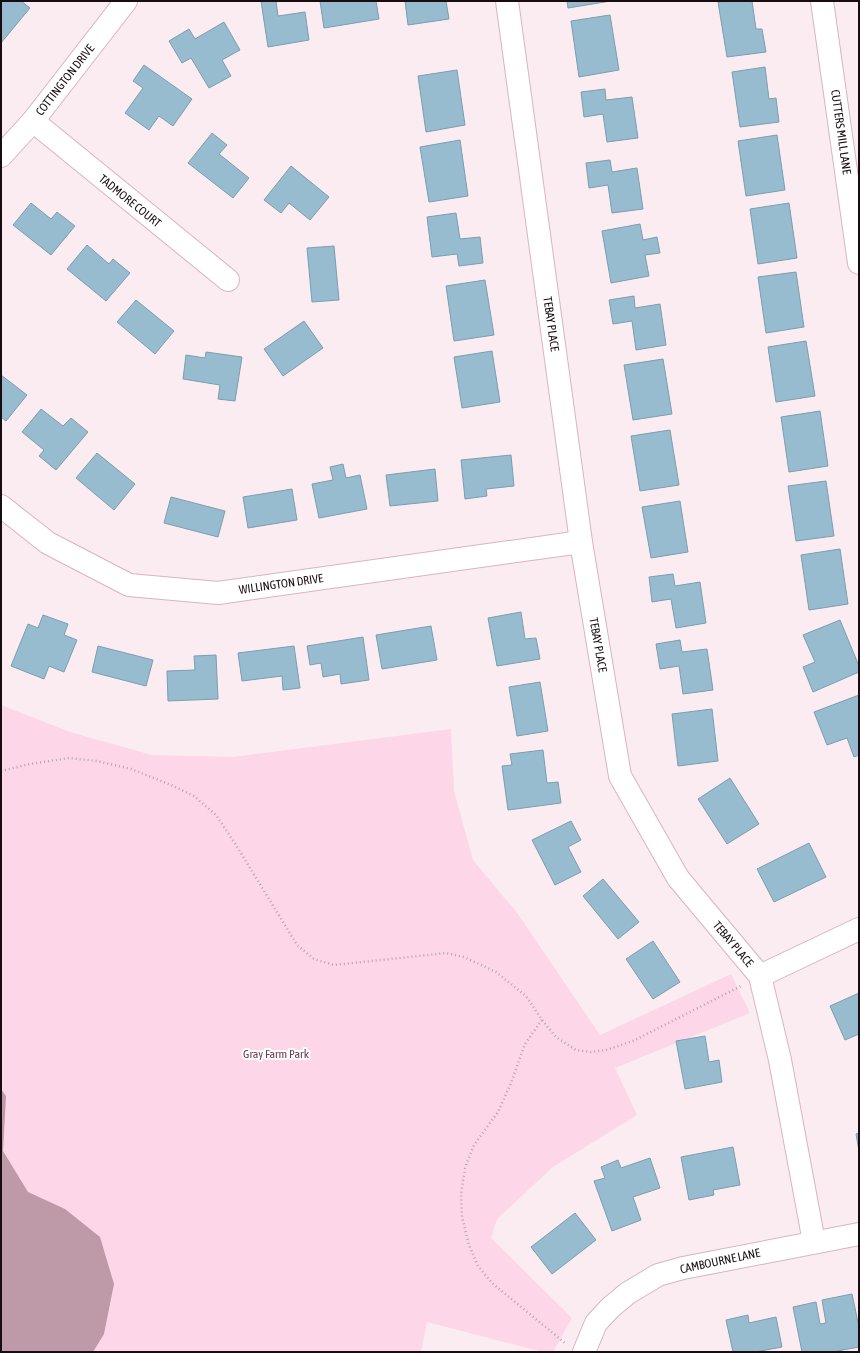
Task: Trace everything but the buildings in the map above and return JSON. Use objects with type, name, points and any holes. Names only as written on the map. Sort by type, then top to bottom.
[{"type":"street","name":"COTTINGTON DRIVE","points":[[1,156],[32,121],[126,1]]},
{"type":"street","name":"TEBAY PLACE","points":[[507,1],[581,542],[620,776],[678,878],[760,976],[780,1060],[814,1242]]},
{"type":"street","name":"CUTTERS MILL LANE","points":[[822,1],[859,263]]},
{"type":"street","name":"TADMORE COURT","points":[[32,121],[228,280]]},
{"type":"street","name":"WILLINGTON DRIVE","points":[[1,506],[48,542],[129,585],[218,593],[581,542]]},
{"type":"street","points":[[760,976],[859,929]]},
{"type":"street","name":"CAMBOURNE LANE","points":[[577,1350],[596,1323],[611,1307],[628,1293],[658,1276],[683,1268],[859,1234]]},
{"type":"path","points":[[1,771],[30,764],[69,758],[98,760],[131,769],[172,785],[194,796],[216,815],[297,945],[314,959],[334,966],[446,953],[464,958],[496,972],[526,996],[542,1020],[556,1037],[576,1050],[591,1052],[606,1050],[633,1040],[760,976]]},
{"type":"path","points":[[542,1020],[525,1044],[511,1083],[498,1112],[474,1145],[465,1168],[461,1194],[462,1217],[469,1245],[478,1266],[492,1283],[577,1350]]},
{"type":"green space","name":"Gray Farm Park","points":[[1,705],[70,732],[152,755],[232,757],[451,729],[454,791],[473,860],[518,914],[600,1035],[731,974],[750,1013],[615,1068],[637,1115],[553,1167],[497,1219],[491,1238],[572,1318],[553,1352],[543,1352],[427,1322],[421,1352],[1,1352]]},
{"type":"shaded area","points":[[1,1089],[6,1096],[3,1151],[28,1192],[65,1209],[100,1237],[114,1284],[104,1334],[93,1352],[1,1352]]}]
